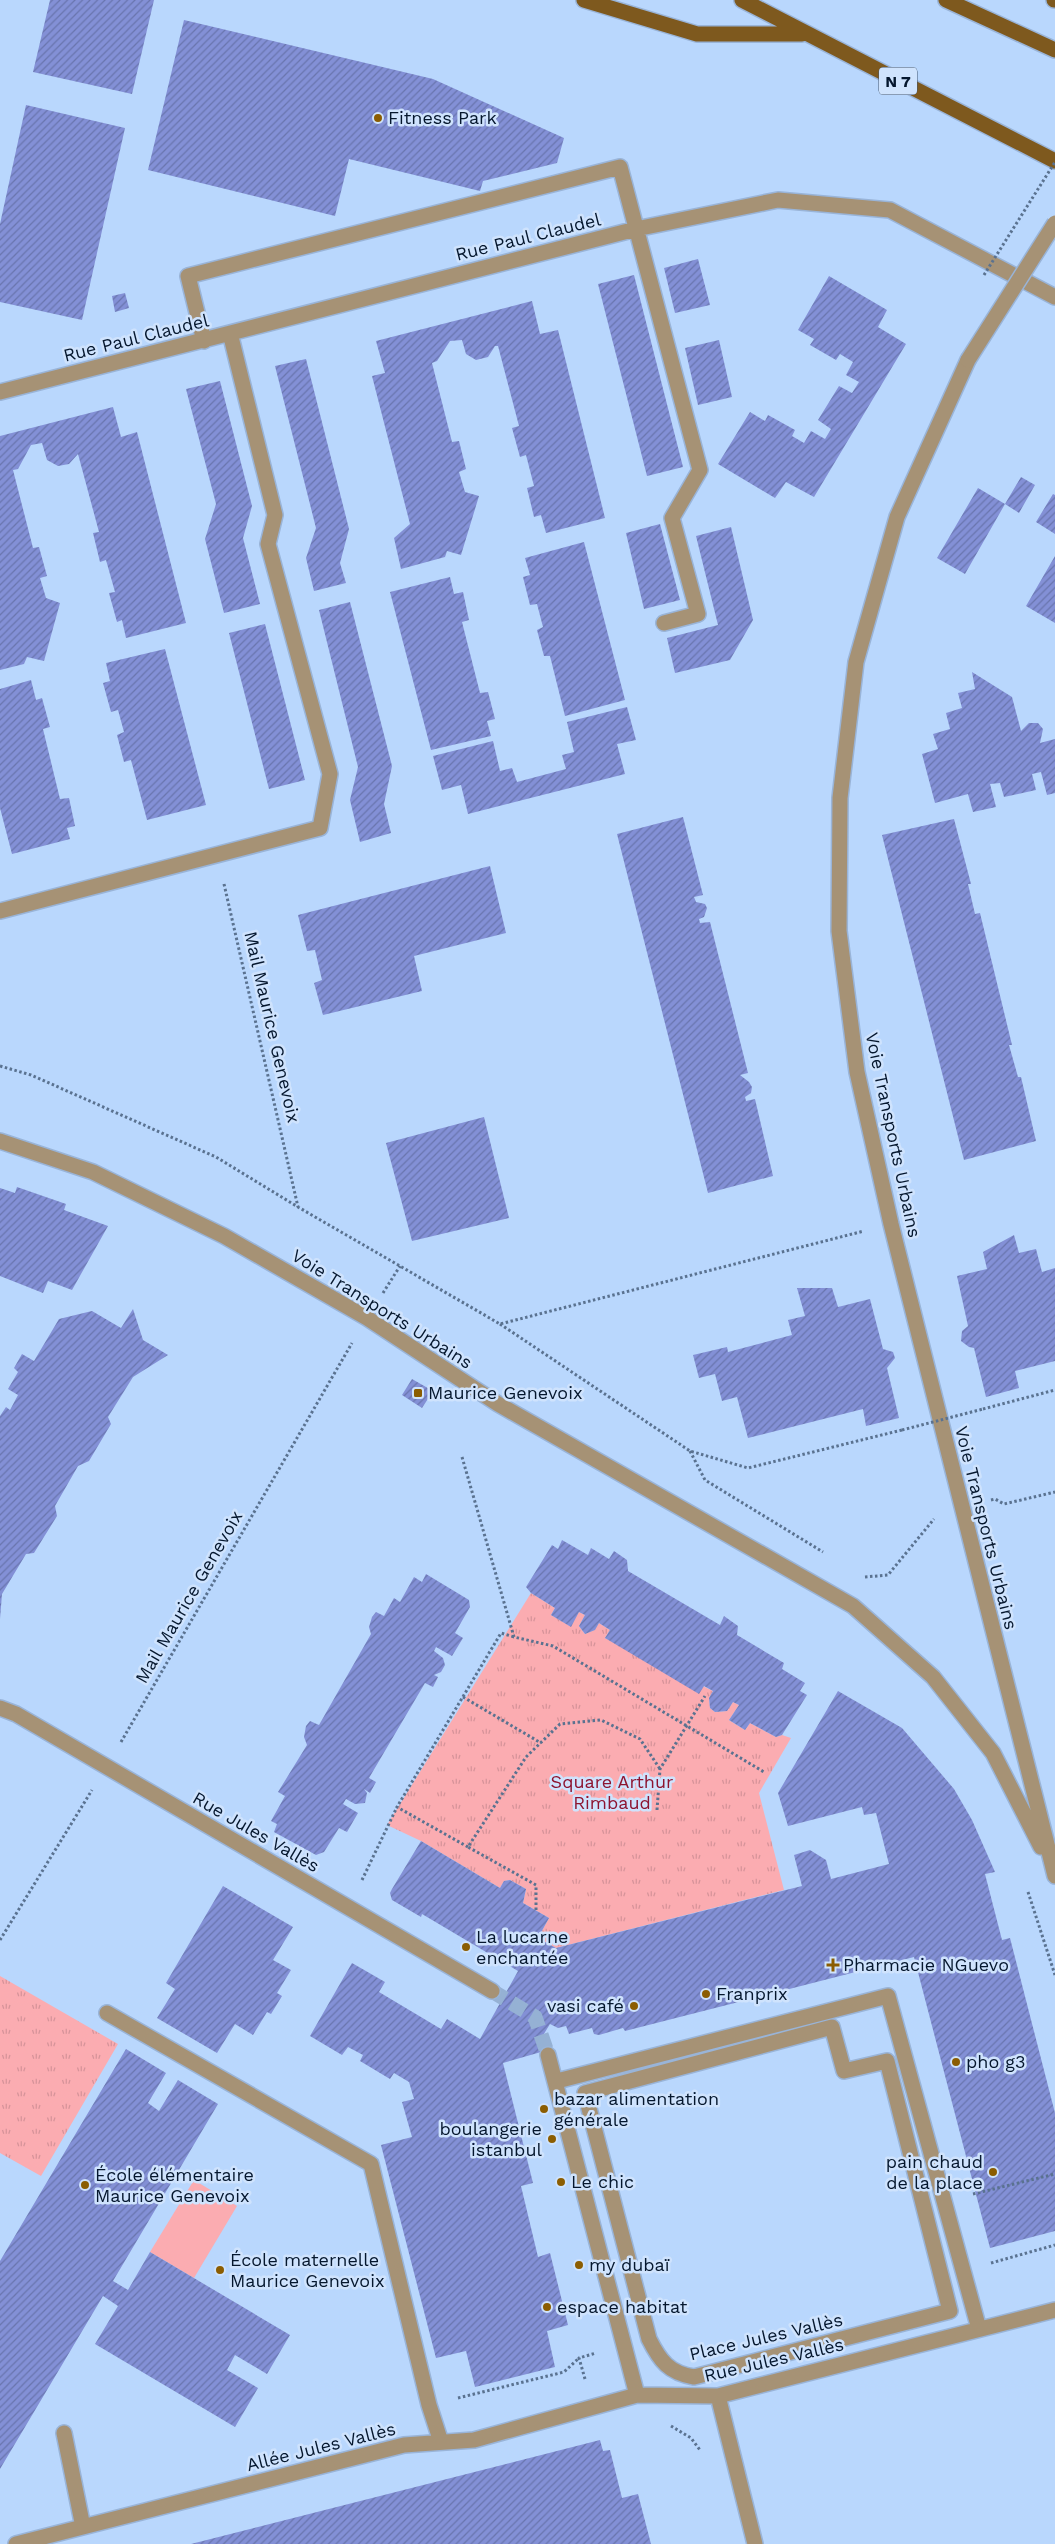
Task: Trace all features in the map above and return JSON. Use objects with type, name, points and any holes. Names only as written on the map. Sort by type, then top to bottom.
[{"type":"main road","points":[[584,0],[697,34],[805,34]]},
{"type":"main road","name":"N 7","points":[[742,0],[1055,162]]},
{"type":"main road","points":[[946,0],[1055,50]]},
{"type":"street","points":[[204,340],[188,276],[620,167],[700,470],[672,518],[698,614],[664,623]]},
{"type":"street","name":"Rue Paul Claudel","points":[[0,392],[636,229],[778,200],[890,210],[1055,298]]},
{"type":"street","name":"Voie Transports Urbains","points":[[1055,223],[968,360],[897,517],[856,662],[840,798],[838,931],[857,1072],[891,1224],[960,1507],[1055,1875]]},
{"type":"street","points":[[0,911],[320,828],[330,774],[268,544],[276,515],[230,334]]},
{"type":"street","name":"Voie Transports Urbains","points":[[0,1141],[93,1172],[224,1236],[367,1318],[498,1404],[853,1606],[933,1676],[993,1753],[1055,1875]]},
{"type":"street","name":"Rue Jules Vallès","points":[[0,1708],[16,1714],[492,1991]]},
{"type":"street","points":[[557,2081],[888,1996],[979,2329]]},
{"type":"street","points":[[107,2013],[371,2164],[429,2405],[441,2442]]},
{"type":"street","name":"Place Jules Vallès","points":[[832,2027],[844,2072],[887,2061],[950,2311],[694,2377],[679,2375],[658,2356],[649,2339],[585,2093],[832,2027]]},
{"type":"street","points":[[548,2055],[557,2081],[637,2395]]},
{"type":"street","name":"Rue Jules Vallès","points":[[637,2395],[718,2396],[1055,2310]]},
{"type":"street","name":"Allée Jules Vallès","points":[[16,2544],[404,2445],[474,2440],[637,2395]]},
{"type":"street","points":[[718,2396],[755,2544]]},
{"type":"street","points":[[64,2433],[83,2527]]},
{"type":"path","points":[[982,277],[1055,162]]},
{"type":"path","name":"Mail Maurice Genevoix","points":[[217,854],[298,1207]]},
{"type":"path","points":[[0,1066],[31,1074],[216,1157],[298,1207],[500,1324],[690,1451],[748,1468],[1055,1390]]},
{"type":"path","points":[[500,1324],[891,1224]]},
{"type":"path","name":"Mail Maurice Genevoix","points":[[0,1940],[106,1767],[367,1318],[400,1266]]},
{"type":"path","points":[[690,1451],[705,1480],[826,1554]]},
{"type":"path","points":[[462,1457],[514,1637]]},
{"type":"path","points":[[857,1572],[864,1577],[888,1575],[941,1511],[995,1499],[1004,1504],[1055,1492]]},
{"type":"path","points":[[349,1908],[398,1807],[501,1633],[553,1646],[764,1772]]},
{"type":"path","points":[[657,1810],[660,1770],[705,1696]]},
{"type":"path","points":[[463,1697],[541,1742]]},
{"type":"path","points":[[468,1848],[526,1757],[560,1724],[601,1720],[640,1739],[660,1770]]},
{"type":"path","points":[[398,1807],[536,1885],[536,1910]]},
{"type":"path","points":[[1028,1891],[1055,1975]]},
{"type":"path","points":[[942,2195],[976,2194],[1055,2174]]},
{"type":"path","points":[[972,2305],[986,2264],[1055,2245]]},
{"type":"path","points":[[429,2405],[564,2372],[579,2358]]},
{"type":"green space","name":"Square Arthur Rimbaud","points":[[531,1593],[555,1608],[551,1615],[570,1626],[579,1612],[585,1615],[579,1626],[585,1634],[594,1630],[599,1623],[610,1630],[605,1638],[713,1691],[709,1698],[710,1708],[715,1712],[727,1711],[733,1702],[739,1705],[729,1720],[745,1730],[750,1723],[776,1737],[782,1735],[791,1738],[759,1793],[784,1890],[556,1948],[538,1938],[549,1918],[523,1903],[526,1889],[510,1880],[504,1881],[500,1888],[421,1841],[387,1825]]},
{"type":"green space","points":[[0,1976],[118,2044],[41,2176],[0,2153]]},
{"type":"green space","points":[[194,2180],[237,2206],[194,2278],[150,2252]]},
{"type":"building","points":[[50,0],[154,0],[132,94],[33,72]]},
{"type":"building","points":[[184,20],[433,79],[564,138],[557,163],[483,181],[480,191],[349,159],[335,216],[148,170]]},
{"type":"building","points":[[26,105],[125,128],[82,320],[0,302],[0,224]]},
{"type":"building","points":[[698,259],[710,305],[675,313],[664,268]]},
{"type":"building","points":[[634,275],[683,467],[647,476],[598,284]]},
{"type":"building","points":[[829,276],[887,310],[878,327],[906,344],[814,497],[786,482],[775,498],[718,464],[750,412],[765,421],[768,415],[795,430],[792,436],[804,443],[811,431],[825,439],[831,429],[818,420],[839,386],[852,393],[859,382],[846,375],[853,362],[840,354],[836,360],[810,345],[814,339],[798,330]]},
{"type":"building","points":[[125,293],[129,308],[115,312],[112,296]]},
{"type":"building","points":[[532,301],[540,334],[558,330],[605,518],[546,533],[541,515],[534,517],[527,488],[534,486],[526,455],[520,457],[512,428],[519,426],[498,346],[495,346],[488,357],[476,360],[466,354],[462,340],[450,341],[437,361],[432,363],[452,442],[459,441],[466,469],[459,472],[465,492],[479,496],[461,555],[447,551],[445,557],[401,569],[394,538],[410,524],[372,376],[385,373],[376,341]]},
{"type":"building","points":[[719,340],[732,397],[698,405],[685,348]]},
{"type":"building","points":[[306,359],[349,529],[340,563],[346,583],[314,591],[306,558],[316,528],[275,366]]},
{"type":"building","points":[[220,381],[252,506],[243,538],[260,604],[224,613],[205,539],[216,504],[186,389]]},
{"type":"building","points":[[113,407],[121,437],[137,432],[186,623],[126,638],[122,620],[117,622],[109,593],[115,592],[106,560],[100,562],[93,533],[99,532],[78,454],[69,464],[58,466],[47,460],[42,443],[31,445],[18,469],[13,470],[33,548],[39,547],[47,576],[40,578],[46,598],[60,603],[44,661],[27,657],[24,664],[0,670],[0,436]]},
{"type":"building","points":[[1021,477],[1035,485],[1019,513],[1005,504]]},
{"type":"building","points":[[978,488],[1005,504],[965,574],[937,558]]},
{"type":"building","points":[[1053,494],[1055,495],[1055,534],[1036,522]]},
{"type":"building","points":[[660,524],[680,600],[644,609],[626,533]]},
{"type":"building","points":[[731,527],[753,620],[730,660],[675,673],[667,638],[718,625],[696,536]]},
{"type":"building","points":[[584,542],[625,700],[565,716],[550,656],[544,656],[537,630],[543,627],[537,604],[530,605],[523,577],[530,575],[525,558]]},
{"type":"building","points":[[1055,556],[1055,623],[1026,606]]},
{"type":"building","points":[[450,577],[454,594],[463,592],[469,620],[462,622],[480,693],[488,692],[495,719],[487,721],[491,736],[431,750],[390,592]]},
{"type":"building","points":[[350,602],[392,766],[384,804],[391,833],[360,842],[350,800],[358,767],[319,610]]},
{"type":"building","points":[[265,624],[305,780],[269,789],[229,633]]},
{"type":"building","points":[[165,649],[206,805],[147,820],[131,760],[124,762],[117,735],[124,732],[118,710],[111,712],[103,683],[110,681],[106,663]]},
{"type":"building","points":[[972,672],[1012,697],[1021,731],[1029,723],[1038,723],[1043,729],[1040,743],[1055,739],[1055,793],[1047,795],[1041,772],[1032,774],[1036,790],[1004,797],[1000,783],[990,784],[996,807],[973,812],[968,794],[935,803],[922,754],[938,749],[933,734],[950,729],[946,713],[962,708],[958,693],[975,689]]},
{"type":"building","points":[[31,680],[36,700],[42,698],[50,727],[43,729],[60,799],[69,798],[75,826],[67,828],[70,839],[12,854],[0,808],[0,689]]},
{"type":"building","points":[[627,707],[636,740],[617,744],[625,774],[468,814],[461,785],[442,790],[433,756],[493,741],[500,771],[512,768],[517,782],[566,769],[562,755],[574,752],[567,722]]},
{"type":"building","points":[[683,817],[703,895],[694,897],[696,902],[705,904],[707,908],[704,917],[699,919],[700,923],[710,922],[748,1073],[740,1075],[752,1087],[751,1093],[745,1097],[746,1101],[755,1099],[773,1176],[708,1193],[617,834]]},
{"type":"building","points":[[954,819],[971,884],[968,884],[975,914],[980,913],[1012,1045],[1009,1045],[1018,1077],[1021,1077],[1036,1141],[964,1160],[882,835]]},
{"type":"building","points":[[490,866],[506,933],[414,956],[422,991],[323,1015],[314,983],[322,980],[315,950],[307,951],[298,915]]},
{"type":"building","points":[[484,1117],[509,1218],[412,1241],[386,1143]]},
{"type":"building","points":[[17,1187],[66,1204],[64,1210],[108,1226],[72,1290],[48,1281],[43,1293],[0,1276],[0,1188],[15,1193]]},
{"type":"building","points":[[1014,1235],[1019,1253],[1036,1249],[1042,1272],[1055,1268],[1055,1361],[1015,1371],[1019,1388],[986,1397],[974,1348],[961,1341],[962,1331],[968,1326],[957,1276],[987,1269],[983,1252]]},
{"type":"building","points":[[797,1288],[832,1288],[838,1307],[870,1299],[883,1349],[893,1352],[895,1358],[887,1368],[899,1418],[866,1426],[863,1409],[748,1438],[737,1397],[722,1401],[715,1374],[699,1378],[693,1355],[727,1347],[728,1352],[792,1335],[788,1320],[805,1316]]},
{"type":"building","points":[[133,1309],[143,1340],[168,1355],[133,1377],[108,1417],[111,1424],[89,1461],[78,1466],[55,1506],[57,1516],[34,1553],[26,1554],[2,1594],[0,1619],[0,1416],[6,1407],[10,1410],[18,1395],[8,1389],[18,1372],[14,1368],[22,1354],[34,1361],[59,1319],[92,1311],[121,1328]]},
{"type":"building","points":[[412,1379],[433,1391],[422,1408],[402,1395]]},
{"type":"building","points":[[562,1540],[588,1555],[591,1548],[609,1559],[614,1551],[627,1560],[628,1571],[720,1625],[724,1616],[738,1626],[737,1635],[784,1663],[782,1669],[805,1683],[800,1691],[807,1695],[782,1735],[776,1737],[750,1723],[745,1730],[729,1720],[739,1705],[733,1702],[727,1711],[715,1712],[710,1708],[709,1698],[713,1691],[704,1686],[699,1694],[605,1638],[610,1630],[599,1623],[595,1630],[585,1634],[579,1626],[585,1615],[579,1612],[571,1627],[551,1615],[555,1608],[531,1593],[526,1587],[552,1545],[558,1549]]},
{"type":"building","points":[[426,1574],[469,1600],[470,1607],[455,1633],[463,1638],[452,1656],[436,1647],[434,1651],[443,1658],[445,1665],[441,1672],[434,1675],[438,1677],[433,1687],[425,1683],[369,1778],[376,1782],[370,1793],[364,1789],[367,1793],[365,1803],[355,1804],[346,1799],[343,1804],[358,1813],[347,1832],[339,1828],[324,1852],[316,1855],[274,1832],[277,1824],[271,1821],[285,1796],[278,1792],[307,1745],[304,1737],[306,1726],[310,1721],[319,1725],[371,1634],[369,1627],[372,1617],[376,1612],[384,1616],[394,1598],[400,1602],[414,1577],[422,1582]]},
{"type":"building","points":[[838,1691],[902,1728],[954,1789],[972,1820],[995,1872],[985,1874],[1002,1940],[1010,1938],[1055,2113],[1055,2231],[990,2248],[914,1957],[625,2031],[623,2028],[599,2035],[594,2034],[592,2028],[569,2034],[566,2026],[558,2028],[550,2024],[539,2042],[541,2052],[503,2063],[533,2183],[521,2186],[538,2257],[550,2253],[568,2325],[547,2331],[555,2367],[475,2387],[466,2351],[436,2358],[381,2145],[412,2137],[402,2102],[414,2099],[409,2082],[394,2073],[390,2079],[360,2061],[363,2055],[348,2047],[342,2055],[310,2036],[352,1963],[385,1982],[379,1992],[441,2029],[447,2019],[480,2039],[518,1971],[422,1914],[421,1917],[392,1900],[390,1893],[421,1841],[500,1888],[504,1881],[510,1880],[526,1889],[523,1903],[549,1918],[538,1938],[556,1948],[802,1886],[794,1855],[810,1850],[826,1860],[831,1879],[889,1864],[876,1813],[864,1815],[862,1807],[788,1826],[778,1793]]},
{"type":"building","points":[[223,1886],[293,1927],[273,1960],[291,1970],[277,1993],[282,1996],[271,2014],[267,2012],[253,2035],[235,2024],[217,2053],[157,2018],[175,1989],[166,1983]]},
{"type":"building","name":"École élémentaire Maurice Genevoix","points":[[126,2049],[166,2073],[148,2103],[159,2111],[178,2080],[218,2104],[113,2281],[128,2290],[150,2252],[290,2335],[267,2374],[235,2355],[227,2370],[258,2388],[235,2427],[95,2344],[118,2306],[103,2296],[0,2469],[0,2261]]},
{"type":"building","points":[[600,2440],[603,2451],[610,2450],[622,2498],[638,2494],[651,2544],[191,2544]]},
{"type":"tunnel","points":[[492,1991],[535,2017],[548,2055]]},
{"type":"place","name":"Fitness Park","points":[[378,118]]},
{"type":"place","name":"Maurice Genevoix","points":[[418,1393]]},
{"type":"place","name":"La lucarne enchantée","points":[[466,1947]]},
{"type":"place","name":"Pharmacie NGuevo","points":[[833,1965]]},
{"type":"place","name":"Franprix","points":[[706,1994]]},
{"type":"place","name":"vasi café","points":[[634,2006]]},
{"type":"place","name":"pho g3","points":[[956,2062]]},
{"type":"place","name":"bazar alimentation générale","points":[[544,2109]]},
{"type":"place","name":"boulangerie istanbul","points":[[552,2139]]},
{"type":"place","name":"pain chaud de la place","points":[[993,2172]]},
{"type":"place","name":"Le chic","points":[[561,2182]]},
{"type":"place","name":"École élémentaire Maurice Genevoix","points":[[85,2185]]},
{"type":"place","name":"my dubaï","points":[[579,2265]]},
{"type":"place","name":"École maternelle Maurice Genevoix","points":[[220,2270]]},
{"type":"place","name":"espace habitat","points":[[547,2307]]}]
